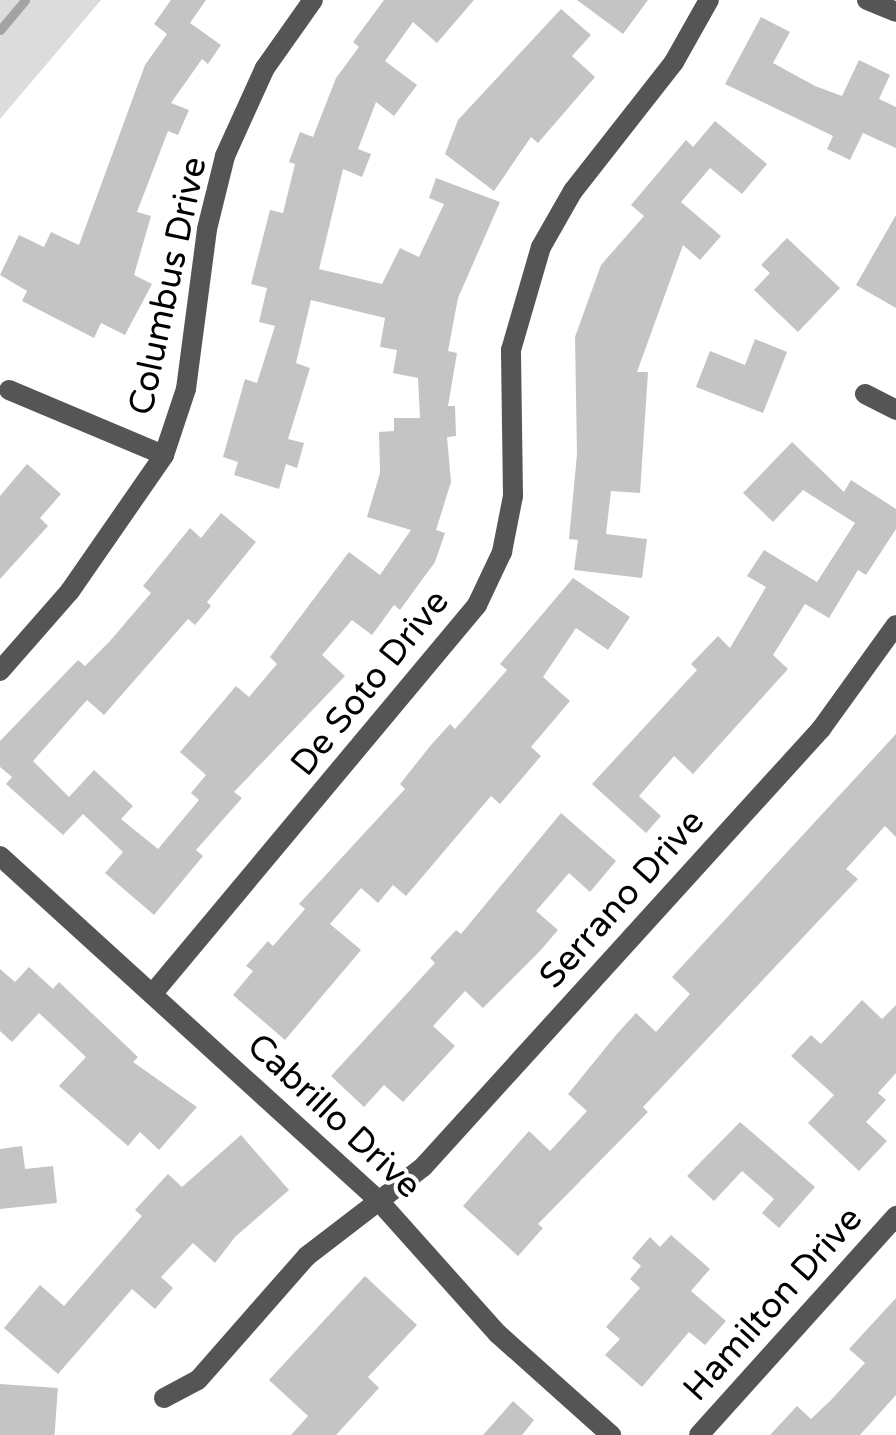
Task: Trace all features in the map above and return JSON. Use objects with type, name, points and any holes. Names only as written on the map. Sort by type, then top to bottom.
[{"type":"street","name":"Columbus Drive","points":[[0,671],[70,591],[164,454],[186,389],[207,229],[226,156],[265,68],[313,0]]},
{"type":"street","name":"De Soto Drive","points":[[154,992],[476,605],[502,552],[513,496],[511,350],[541,247],[573,192],[674,62],[708,0]]},
{"type":"street","points":[[867,0],[896,12]]},
{"type":"street","points":[[9,390],[53,414],[164,454]]},
{"type":"street","points":[[865,394],[896,410]]},
{"type":"street","name":"Serrano Drive","points":[[164,1398],[198,1380],[307,1256],[422,1166],[808,744],[896,625]]},
{"type":"street","name":"Cabrillo Drive","points":[[0,856],[154,992],[378,1200],[498,1334],[611,1435]]},
{"type":"street","name":"Hamilton Drive","points":[[699,1435],[896,1216]]},
{"type":"shaded area","points":[[0,0],[101,0],[0,119]]},
{"type":"building","points":[[171,0],[206,0],[190,23],[221,45],[208,64],[202,59],[171,103],[189,110],[178,135],[168,131],[137,212],[151,216],[134,275],[152,284],[125,335],[101,323],[94,338],[22,301],[27,291],[0,275],[19,235],[44,247],[51,232],[79,245],[145,65],[167,34],[154,24]]},
{"type":"building","points":[[384,0],[474,0],[437,43],[413,22],[385,61],[417,85],[394,116],[376,102],[358,149],[371,154],[362,177],[343,169],[319,269],[382,284],[400,248],[419,257],[444,204],[429,198],[436,178],[500,202],[458,298],[448,351],[457,353],[448,406],[455,406],[456,436],[447,437],[451,482],[436,530],[445,533],[435,562],[400,610],[394,605],[372,635],[352,620],[322,655],[345,676],[234,792],[242,798],[196,850],[203,856],[154,915],[105,873],[123,852],[83,814],[63,835],[6,784],[12,777],[0,767],[0,741],[78,660],[85,666],[110,641],[151,593],[143,586],[190,528],[201,538],[221,513],[256,542],[207,602],[211,606],[195,625],[188,619],[104,715],[87,700],[33,761],[69,797],[94,770],[133,806],[121,819],[158,849],[199,800],[191,793],[206,775],[180,752],[236,686],[249,697],[277,664],[270,657],[349,552],[380,575],[411,530],[367,517],[380,473],[379,432],[394,431],[394,418],[420,418],[418,378],[393,373],[397,350],[380,347],[385,318],[311,300],[296,363],[310,368],[288,439],[304,443],[297,468],[286,464],[279,489],[234,475],[238,462],[223,457],[245,379],[257,383],[275,326],[259,322],[267,288],[251,284],[270,210],[283,213],[295,164],[289,162],[300,132],[313,137],[336,78],[359,47],[353,42]]},
{"type":"building","points":[[577,0],[648,0],[623,34]]},
{"type":"building","points":[[561,9],[591,35],[572,56],[595,77],[538,143],[531,137],[494,191],[445,154],[458,120]]},
{"type":"building","points":[[761,17],[790,32],[773,63],[815,86],[842,96],[859,60],[890,75],[879,99],[896,107],[896,148],[863,133],[850,160],[827,149],[833,136],[725,84]]},
{"type":"building","points":[[715,121],[767,164],[742,194],[710,168],[681,202],[721,236],[700,260],[683,245],[637,372],[648,372],[640,493],[611,491],[606,534],[647,539],[642,578],[574,570],[578,540],[569,539],[577,454],[575,337],[601,265],[644,216],[631,205],[686,140],[693,147]]},
{"type":"building","points":[[896,215],[896,308],[856,285]]},
{"type":"building","points":[[787,238],[840,288],[798,332],[754,290],[770,273],[761,265]]},
{"type":"building","points":[[755,339],[787,352],[763,413],[696,387],[710,351],[745,365]]},
{"type":"building","points":[[792,442],[844,492],[851,480],[896,509],[896,529],[866,575],[858,570],[829,618],[805,604],[773,655],[788,669],[693,774],[674,756],[639,796],[661,816],[646,833],[592,784],[697,670],[691,664],[718,636],[730,648],[766,587],[747,576],[764,550],[817,582],[855,523],[803,490],[773,522],[743,493]]},
{"type":"building","points":[[27,464],[61,494],[40,518],[48,526],[0,579],[0,496]]},
{"type":"building","points":[[573,578],[630,617],[608,650],[576,628],[543,677],[570,701],[531,747],[541,756],[500,804],[491,796],[406,896],[393,885],[378,903],[361,888],[330,924],[361,950],[285,1040],[233,995],[253,971],[246,966],[268,941],[273,946],[305,909],[299,904],[405,789],[400,784],[431,745],[450,724],[455,729],[507,670],[500,664]]},
{"type":"building","points":[[896,734],[896,837],[885,826],[846,869],[858,879],[643,1107],[648,1112],[538,1224],[543,1228],[518,1256],[463,1206],[529,1131],[550,1151],[587,1111],[568,1094],[616,1035],[636,1013],[656,1032],[690,994],[672,977]]},
{"type":"building","points":[[561,813],[616,861],[590,892],[569,873],[536,911],[558,930],[540,951],[483,1008],[465,991],[433,1026],[455,1046],[403,1102],[384,1085],[364,1107],[331,1076],[435,963],[430,958],[456,930],[461,934]]},
{"type":"building","points":[[29,967],[53,989],[59,982],[138,1057],[133,1062],[197,1107],[159,1150],[140,1132],[128,1146],[59,1086],[86,1057],[39,1013],[12,1042],[0,1031],[0,969],[15,982]]},
{"type":"building","points":[[862,1000],[882,1019],[896,1005],[896,1073],[878,1093],[886,1100],[866,1122],[887,1141],[859,1171],[808,1123],[834,1095],[791,1056],[811,1035],[821,1044]]},
{"type":"building","points":[[740,1122],[815,1187],[779,1228],[762,1213],[774,1199],[742,1171],[714,1201],[687,1176]]},
{"type":"building","points":[[241,1135],[289,1190],[235,1237],[215,1263],[193,1243],[161,1277],[173,1288],[155,1309],[132,1289],[58,1374],[4,1328],[40,1285],[64,1306],[142,1216],[135,1210],[168,1174],[182,1187]]},
{"type":"building","points":[[22,1146],[25,1169],[53,1166],[57,1203],[0,1209],[0,1149]]},
{"type":"building","points":[[671,1235],[710,1269],[691,1291],[726,1321],[705,1345],[689,1332],[642,1387],[605,1355],[620,1339],[606,1327],[640,1288],[630,1279],[641,1266],[632,1258],[650,1237],[660,1247]]},
{"type":"building","points":[[365,1276],[417,1325],[368,1377],[379,1388],[336,1435],[291,1435],[308,1416],[269,1380]]},
{"type":"building","points":[[896,1298],[896,1395],[860,1435],[770,1435],[797,1406],[811,1419],[831,1400],[865,1363],[849,1349]]},
{"type":"building","points":[[0,1384],[58,1388],[55,1435],[0,1435]]},
{"type":"building","points":[[513,1401],[534,1420],[522,1435],[483,1435]]},
{"type":"waterway","points":[[0,30],[25,0]]}]
